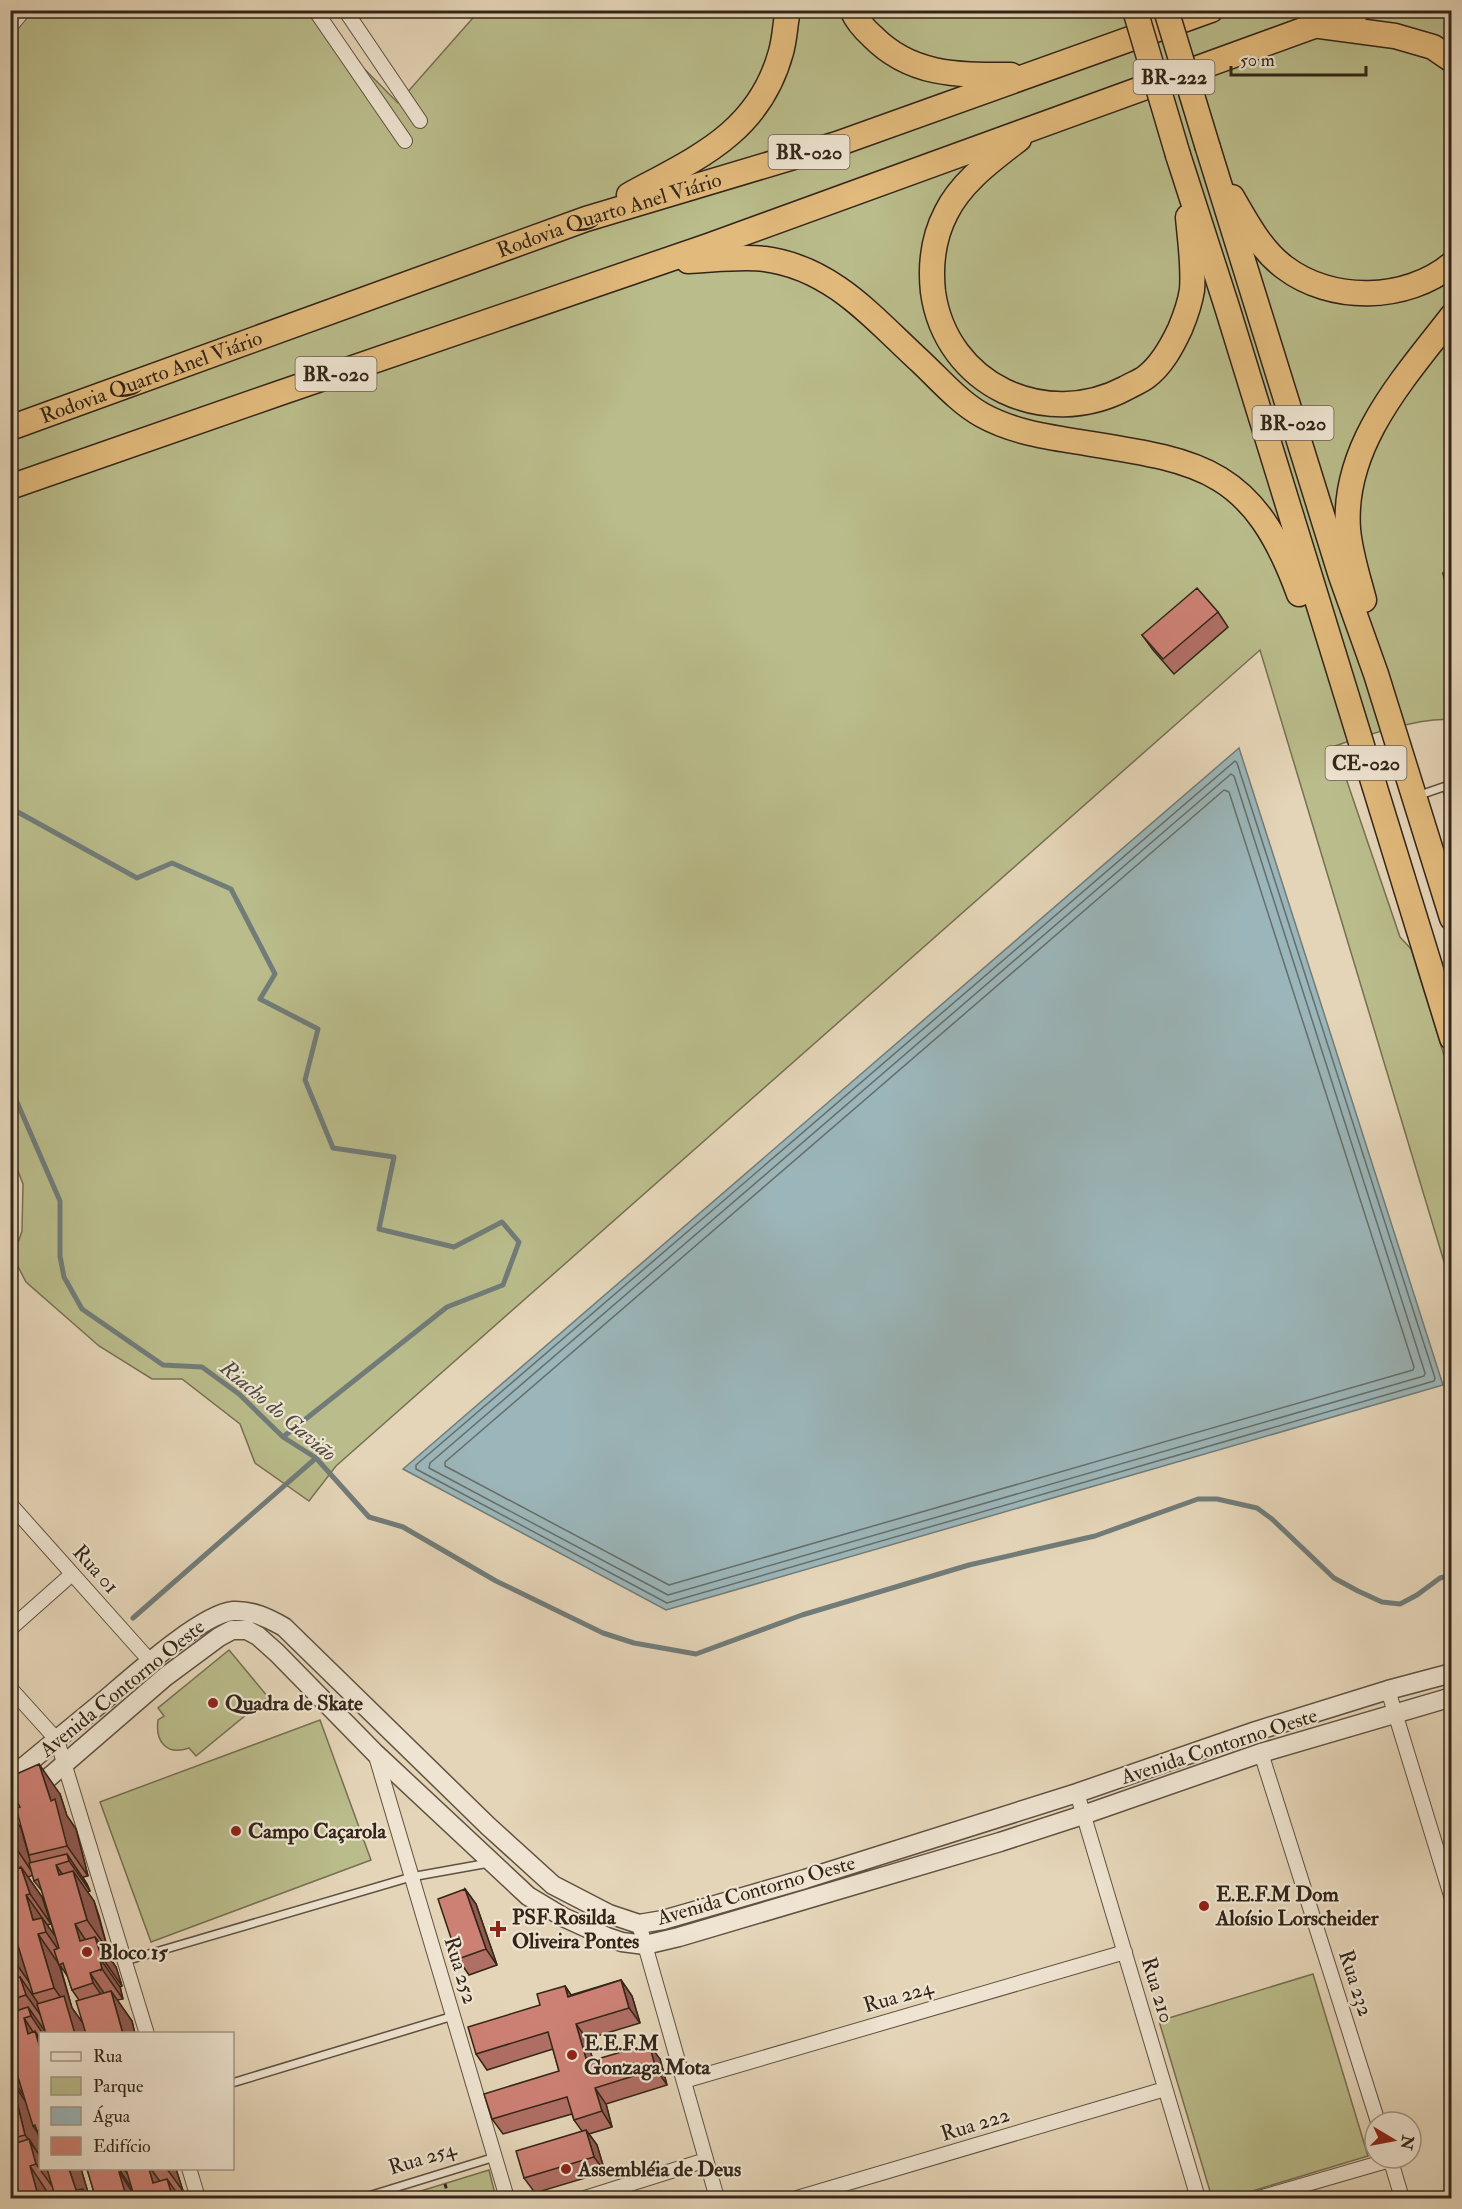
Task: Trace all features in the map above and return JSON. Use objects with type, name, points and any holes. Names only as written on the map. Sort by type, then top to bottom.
[{"type":"highway","points":[[586,219],[688,163],[730,136],[755,108],[770,83],[781,51],[788,10]]},
{"type":"highway","points":[[852,10],[856,21],[886,51],[914,66],[952,73],[1029,76]]},
{"type":"highway","name":"BR-020","points":[[1136,10],[1180,161],[1332,651]]},
{"type":"highway","name":"BR-020","points":[[1166,10],[1341,576],[1376,674]]},
{"type":"highway","name":"Rodovia Quarto Anel Viário","points":[[10,428],[586,219],[837,144],[1211,10]]},
{"type":"highway","name":"BR-222","points":[[1032,128],[1358,10]]},
{"type":"highway","points":[[1315,26],[1395,36],[1433,46],[1452,60]]},
{"type":"highway","points":[[1032,128],[978,172],[946,211],[935,237],[931,274],[935,303],[946,337],[968,367],[989,384],[1014,396],[1061,405],[1109,397],[1147,377],[1171,349],[1183,321],[1191,292],[1193,270],[1180,161]]},
{"type":"highway","name":"BR-020","points":[[10,487],[662,262],[1032,128]]},
{"type":"highway","points":[[1215,171],[1259,240],[1282,266],[1306,281],[1337,290],[1372,294],[1399,290],[1420,282],[1452,264]]},
{"type":"highway","points":[[662,262],[765,259],[820,276],[846,292],[961,402],[1002,426],[1034,435],[1162,456],[1210,473],[1237,490],[1257,511],[1287,562],[1306,612],[1320,640],[1332,651]]},
{"type":"highway","points":[[1376,674],[1364,600],[1348,530],[1348,499],[1356,467],[1371,430],[1387,402],[1452,316]]},
{"type":"highway","name":"CE-020","points":[[1332,651],[1452,1038]]},
{"type":"highway","name":"CE-020","points":[[1376,674],[1452,918]]},
{"type":"street","points":[[10,27],[24,10]]},
{"type":"street","points":[[315,10],[405,141]]},
{"type":"street","points":[[345,10],[420,121]]},
{"type":"street","name":"Rua 01","points":[[10,1504],[151,1662]]},
{"type":"street","points":[[10,1629],[72,1574]]},
{"type":"street","points":[[232,1611],[232,1630]]},
{"type":"street","name":"Avenida Contorno Oeste","points":[[10,1778],[202,1623],[232,1611],[249,1612],[267,1617],[284,1627],[488,1826],[553,1885],[609,1914],[639,1924],[663,1920],[805,1879],[1077,1793],[1256,1731],[1388,1690],[1452,1673]]},
{"type":"street","name":"Avenida Contorno Oeste","points":[[10,1811],[165,1677],[219,1637],[232,1630],[247,1630],[258,1636],[375,1753],[528,1896],[563,1917],[607,1937],[645,1945],[826,1895],[1083,1815],[1261,1753],[1452,1696]]},
{"type":"street","points":[[10,1688],[57,1740],[125,1961],[135,2012],[146,2032]]},
{"type":"street","points":[[1388,1690],[1452,1899]]},
{"type":"street","name":"Rua 252","points":[[375,1753],[507,2199]]},
{"type":"street","name":"Rua 232","points":[[1261,1753],[1374,2110]]},
{"type":"street","name":"Rua 210","points":[[1077,1793],[1198,2199]]},
{"type":"street","points":[[639,1924],[717,2199]]},
{"type":"street","name":"Rua 224","points":[[684,2081],[1125,1952]]},
{"type":"street","name":"Rua 222","points":[[797,2199],[1165,2090]]},
{"type":"street","points":[[585,2199],[706,2160]]},
{"type":"street","points":[[1259,2199],[1363,2167]]},
{"type":"street","points":[[189,2170],[198,2199]]},
{"type":"street","points":[[1393,2170],[1402,2199]]},
{"type":"lane","points":[[1414,797],[1449,785],[1452,807]]},
{"type":"lane","points":[[125,1961],[411,1877],[491,1863]]},
{"type":"lane","points":[[234,2082],[453,2016]]},
{"type":"lane","name":"Rua 254","points":[[362,2199],[495,2157]]},
{"type":"path","points":[[448,2199],[454,2197],[459,2199]]},
{"type":"green space","points":[[11,11],[307,11],[398,103],[479,11],[1451,11],[1451,720],[1410,724],[1335,746],[1400,937],[1411,949],[1451,1078],[1451,1285],[1260,650],[336,1466],[309,1501],[255,1463],[240,1424],[182,1379],[152,1379],[99,1346],[26,1282],[13,1257],[22,1231],[23,1184],[11,1153]]},
{"type":"green space","name":"Quadra de Skate","points":[[229,1650],[268,1697],[196,1756],[189,1748],[174,1750],[164,1745],[158,1735],[158,1720],[164,1716],[158,1708]]},
{"type":"green space","name":"Campo Caçarola","points":[[320,1720],[371,1860],[151,1942],[100,1802]]},
{"type":"green space","points":[[1313,1974],[1363,2139],[1363,2158],[1229,2198],[1212,2198],[1159,2021]]},
{"type":"green space","points":[[489,2170],[496,2198],[398,2198]]},
{"type":"water","points":[[1239,748],[1443,1385],[666,1610],[403,1469]]},
{"type":"building","points":[[1452,571],[1452,596],[1448,597],[1443,573]]},
{"type":"building","points":[[1197,588],[1218,612],[1163,659],[1142,635]]},
{"type":"building","points":[[1452,733],[1452,755],[1450,756],[1445,736]]},
{"type":"building","points":[[1452,776],[1452,804],[1445,778]]},
{"type":"building","points":[[39,1764],[51,1801],[55,1799],[67,1846],[29,1855],[17,1812],[17,1808],[20,1807],[15,1798],[17,1795],[12,1776]]},
{"type":"building","points":[[10,1834],[14,1845],[10,1846]]},
{"type":"building","points":[[67,1854],[69,1861],[56,1865],[59,1875],[73,1871],[87,1920],[75,1924],[80,1941],[95,1937],[101,1956],[99,1957],[102,1969],[90,1973],[93,1983],[72,1990],[63,1963],[59,1965],[54,1950],[59,1948],[38,1879],[34,1881],[29,1863]]},
{"type":"building","points":[[21,1867],[30,1894],[26,1895],[33,1920],[42,1918],[46,1932],[38,1934],[54,1988],[33,1994],[10,1920],[10,1871]]},
{"type":"building","points":[[465,1889],[486,1949],[458,1959],[438,1899]]},
{"type":"building","points":[[10,1946],[15,1962],[10,1963]]},
{"type":"building","points":[[10,1974],[12,1979],[20,1977],[26,1995],[10,2000]]},
{"type":"building","points":[[621,1980],[629,2008],[576,2024],[587,2062],[649,2044],[656,2069],[595,2088],[602,2111],[574,2120],[567,2097],[492,2119],[484,2094],[559,2071],[548,2032],[476,2054],[468,2027],[540,2005],[537,1994],[565,1986],[568,1997]]},
{"type":"building","points":[[111,1991],[122,2032],[85,2032],[76,2001]]},
{"type":"building","points":[[64,1996],[74,2032],[45,2032],[37,2004]]},
{"type":"building","points":[[28,2007],[31,2016],[24,2018],[28,2034],[35,2031],[39,2045],[39,2130],[37,2131],[35,2125],[33,2126],[10,2051],[10,2013]]},
{"type":"building","points":[[12,2082],[25,2135],[10,2139],[10,2083]]},
{"type":"building","points":[[586,2130],[594,2157],[524,2178],[516,2151]]},
{"type":"building","points":[[29,2139],[36,2164],[30,2166],[39,2199],[17,2199],[10,2178],[10,2145]]},
{"type":"building","points":[[47,2170],[69,2170],[76,2190],[83,2189],[86,2199],[56,2199]]},
{"type":"building","points":[[87,2170],[120,2170],[127,2199],[96,2199]]},
{"type":"building","points":[[126,2170],[149,2170],[153,2183],[167,2179],[173,2199],[135,2199]]},
{"type":"waterway","name":"Riacho do Gavião","points":[[10,817],[16,811],[137,878],[172,863],[231,889],[275,974],[260,999],[318,1029],[305,1080],[333,1148],[394,1157],[379,1229],[454,1247],[502,1222],[519,1242],[503,1285],[447,1307],[283,1437]]},
{"type":"waterway","name":"Riacho do Gavião","points":[[10,1086],[60,1201],[60,1256],[64,1277],[82,1309],[163,1365],[202,1367],[239,1394],[283,1437],[316,1458],[369,1517],[403,1527],[496,1581],[603,1633],[634,1643],[696,1654],[802,1615],[969,1565],[1095,1536],[1198,1499],[1217,1499],[1257,1508],[1272,1519],[1334,1578],[1382,1602],[1400,1604],[1440,1578],[1452,1575]]},
{"type":"waterway","name":"Riacho do Gavião","points":[[133,1618],[316,1458]]},
{"type":"place","name":"Quadra de Skate","points":[[213,1703]]},
{"type":"place","name":"Campo Caçarola","points":[[236,1831]]},
{"type":"place","name":"E.E.F.M Dom Aloísio Lorscheider","points":[[1204,1906]]},
{"type":"place","name":"PSF Rosilda Oliveira Pontes","points":[[498,1929]]},
{"type":"place","name":"Bloco 15","points":[[87,1952]]},
{"type":"place","name":"E.E.F.M Gonzaga Mota","points":[[572,2055]]},
{"type":"place","name":"Assembléia de Deus","points":[[566,2169]]}]
